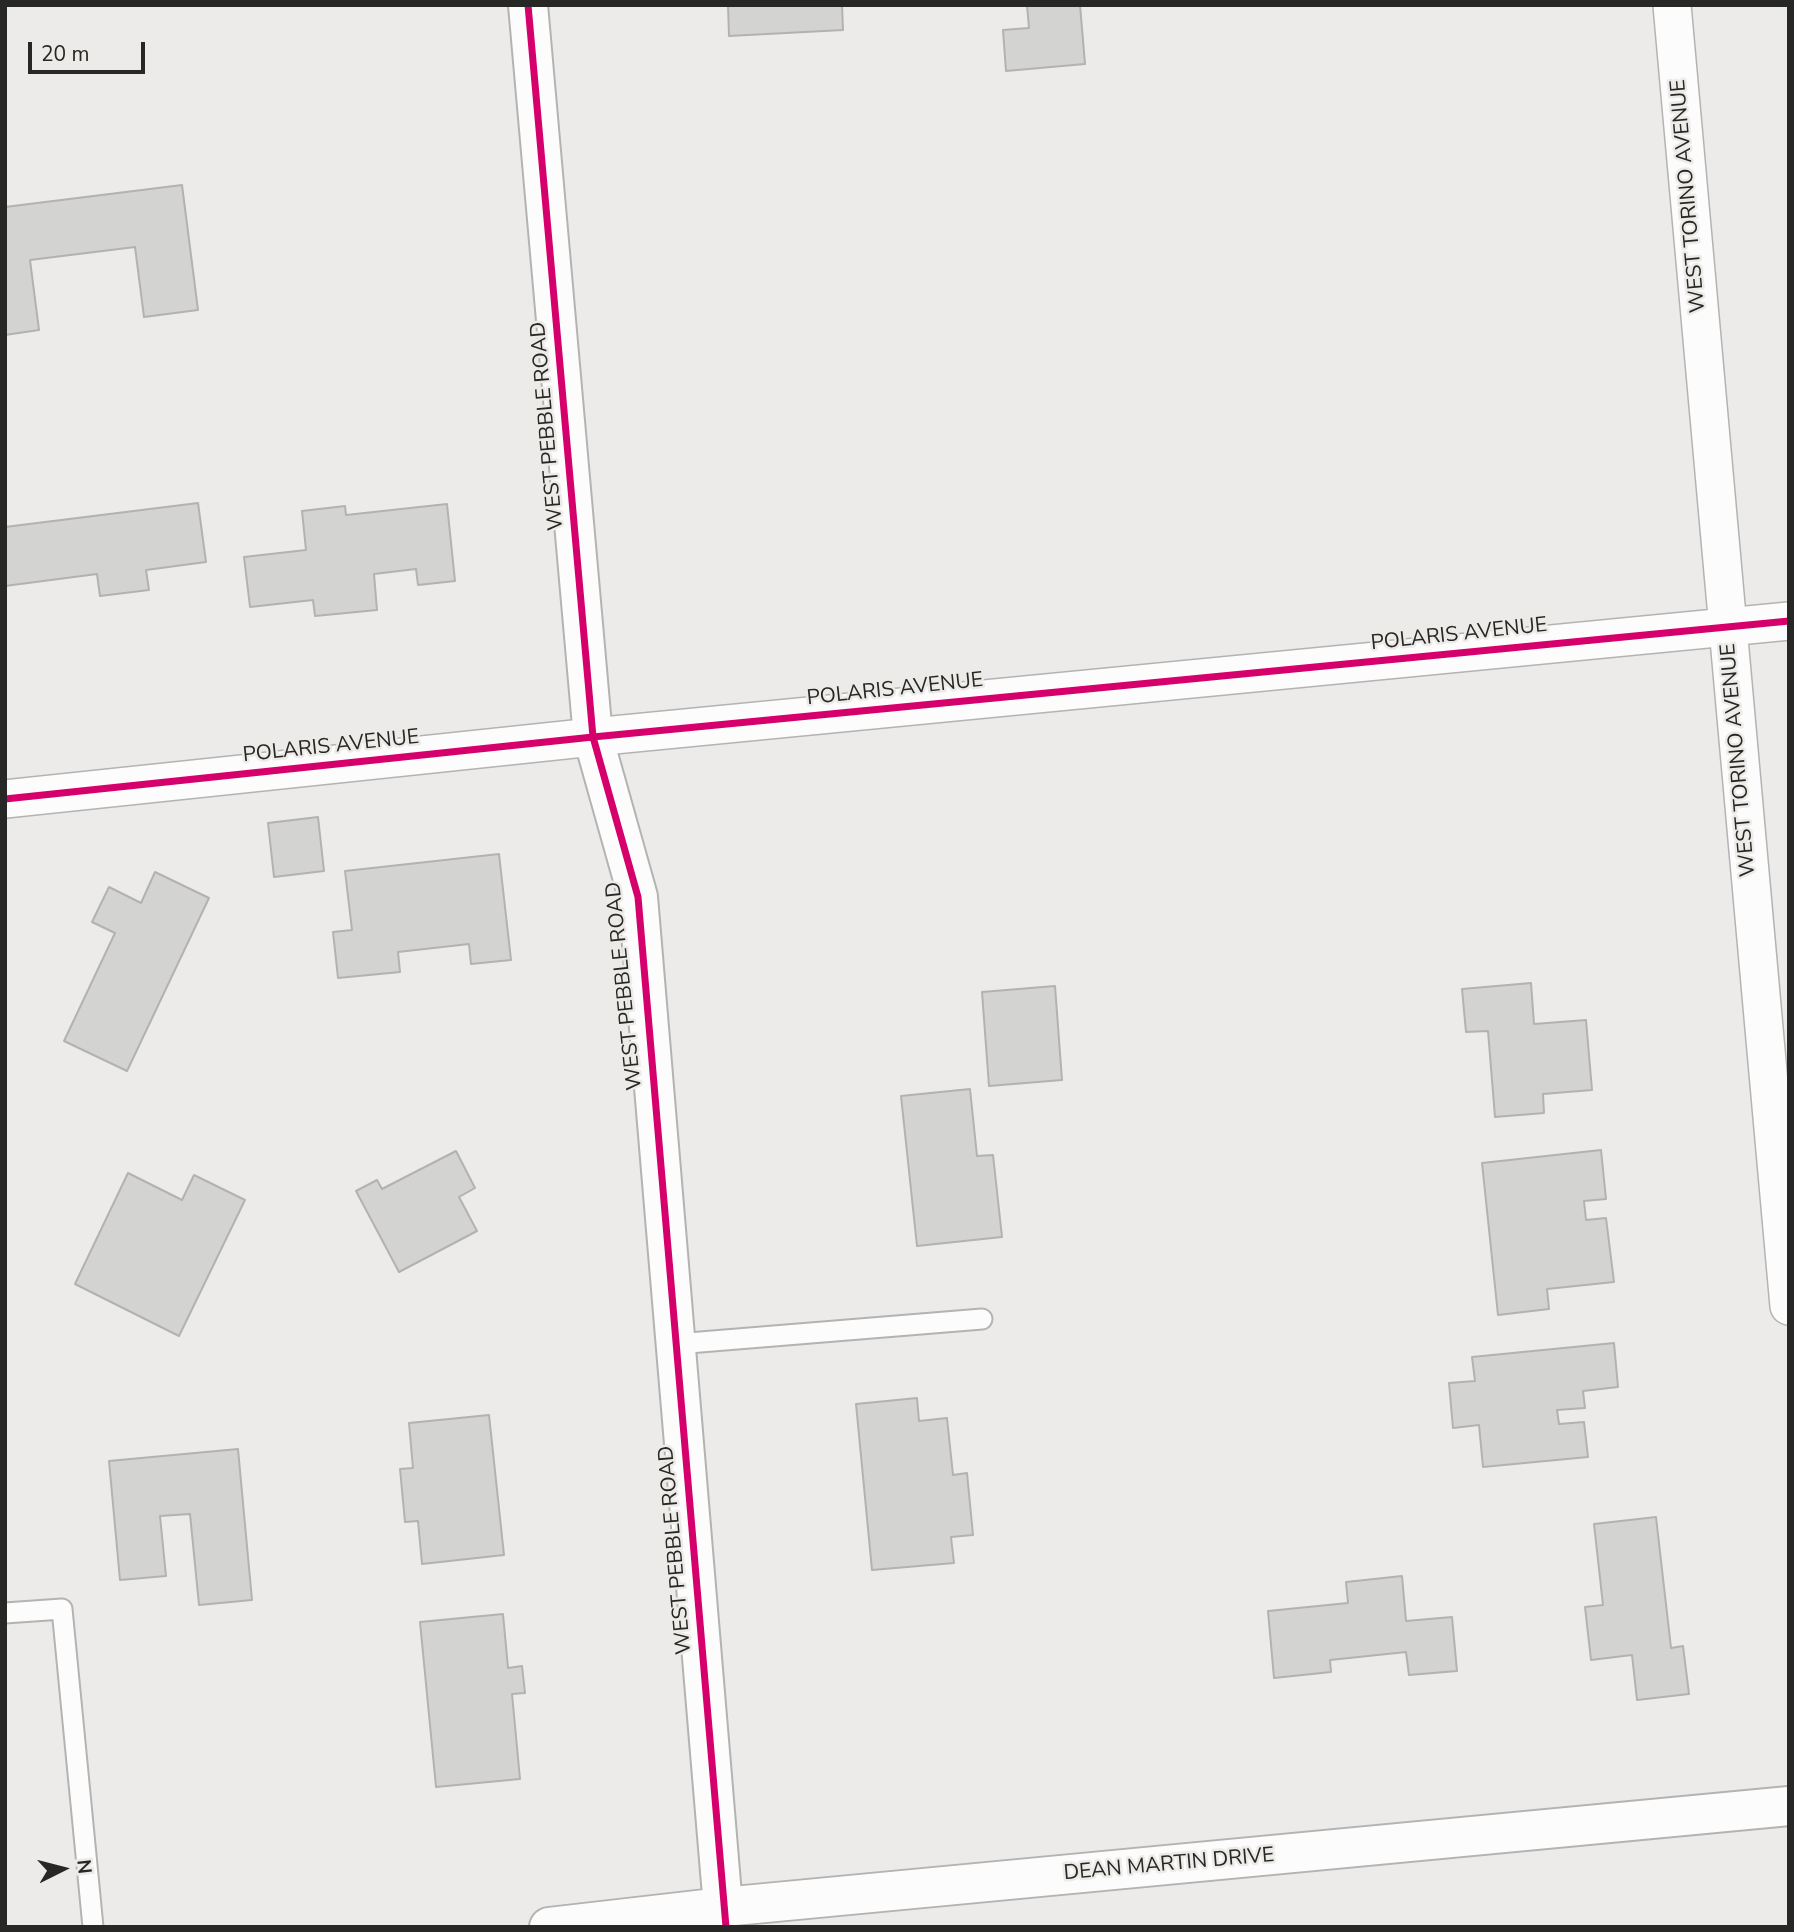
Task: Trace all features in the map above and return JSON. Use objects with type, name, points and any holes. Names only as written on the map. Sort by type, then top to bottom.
[{"type":"street","name":"WEST PEBBLE ROAD","points":[[528,5],[593,737],[638,897],[724,1917]]},
{"type":"street","name":"WEST TORINO AVENUE","points":[[1672,5],[1727,626],[1784,1212],[1789,1306]]},
{"type":"street","name":"POLARIS AVENUE","points":[[5,799],[593,737],[1789,621]]},
{"type":"street","name":"DEAN MARTIN DRIVE","points":[[549,1927],[724,1917],[1789,1806]]},
{"type":"lane","points":[[676,1344],[982,1320]]},
{"type":"lane","points":[[5,1613],[62,1609],[93,1927]]},
{"type":"building","points":[[728,5],[842,5],[843,30],[729,36]]},
{"type":"building","points":[[1027,5],[1080,5],[1085,64],[1006,71],[1003,30],[1029,28]]},
{"type":"building","points":[[182,185],[198,310],[144,317],[135,247],[30,260],[39,330],[5,335],[5,207]]},
{"type":"building","points":[[198,503],[206,562],[146,570],[149,590],[100,596],[97,574],[5,586],[5,527]]},
{"type":"building","points":[[447,504],[455,581],[418,585],[416,569],[374,574],[377,610],[315,616],[313,600],[250,607],[244,557],[306,550],[302,511],[345,506],[346,515]]},
{"type":"building","points":[[318,817],[324,871],[274,877],[268,823]]},
{"type":"building","points":[[499,854],[511,960],[471,964],[469,944],[398,952],[400,972],[338,978],[333,932],[352,930],[345,871]]},
{"type":"building","points":[[155,872],[209,898],[127,1071],[64,1041],[115,933],[92,922],[109,887],[141,903]]},
{"type":"building","points":[[1531,983],[1534,1024],[1586,1020],[1592,1090],[1543,1094],[1544,1113],[1495,1117],[1488,1031],[1466,1032],[1462,989]]},
{"type":"building","points":[[1055,986],[1062,1080],[989,1086],[982,992]]},
{"type":"building","points":[[970,1089],[977,1156],[993,1155],[1002,1237],[917,1246],[901,1096]]},
{"type":"building","points":[[1601,1150],[1606,1199],[1584,1201],[1586,1220],[1606,1218],[1614,1282],[1547,1289],[1549,1309],[1498,1315],[1482,1163]]},
{"type":"building","points":[[456,1151],[475,1188],[459,1197],[477,1231],[399,1272],[356,1191],[377,1180],[382,1189]]},
{"type":"building","points":[[128,1173],[182,1200],[194,1175],[245,1200],[179,1336],[75,1284]]},
{"type":"building","points":[[1614,1343],[1618,1387],[1583,1391],[1585,1408],[1557,1410],[1559,1424],[1584,1422],[1588,1457],[1483,1467],[1479,1425],[1453,1428],[1449,1383],[1475,1381],[1472,1357]]},
{"type":"building","points":[[917,1398],[919,1421],[947,1418],[953,1475],[967,1473],[973,1535],[951,1537],[954,1563],[872,1570],[856,1404]]},
{"type":"building","points":[[489,1415],[504,1555],[422,1564],[418,1521],[405,1522],[400,1469],[413,1468],[409,1423]]},
{"type":"building","points":[[238,1449],[252,1600],[199,1605],[190,1514],[160,1516],[166,1576],[120,1580],[109,1461]]},
{"type":"building","points":[[1656,1517],[1671,1648],[1683,1646],[1689,1694],[1637,1700],[1632,1655],[1591,1660],[1585,1607],[1603,1605],[1594,1524]]},
{"type":"building","points":[[1402,1576],[1406,1621],[1452,1617],[1457,1671],[1409,1675],[1406,1652],[1330,1660],[1331,1672],[1274,1678],[1268,1611],[1348,1603],[1346,1582]]},
{"type":"building","points":[[503,1614],[508,1668],[522,1666],[525,1693],[512,1694],[520,1779],[436,1787],[420,1622]]},
{"type":"cycle path","points":[[528,5],[593,737],[638,897],[726,1927]]},
{"type":"cycle path","points":[[5,799],[593,737],[1789,621]]}]
